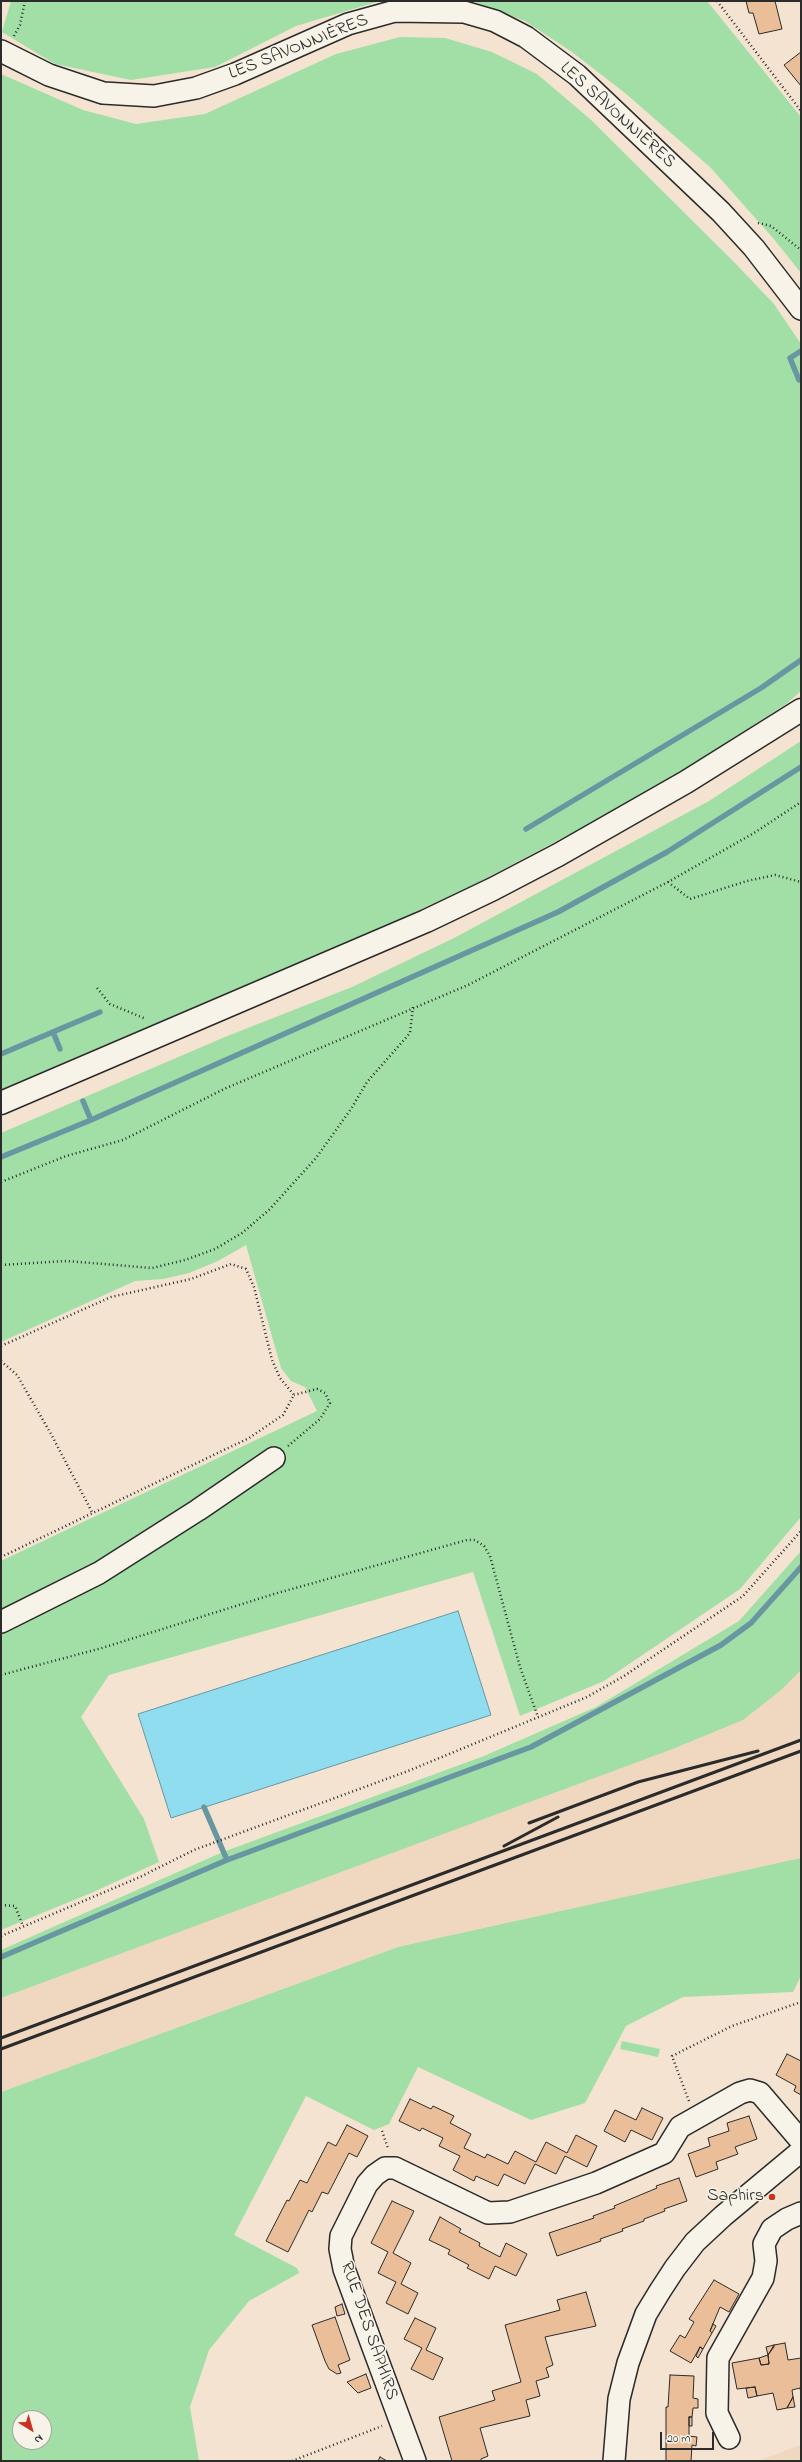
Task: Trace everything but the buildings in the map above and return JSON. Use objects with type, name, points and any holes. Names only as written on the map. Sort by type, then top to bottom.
[{"type":"main road","points":[[1,1104],[426,921],[492,889],[558,856],[686,782],[801,710]]},
{"type":"street","name":"LES SAVONNIÈRES","points":[[2,52],[48,76],[103,93],[154,96],[196,88],[235,74],[348,24],[395,12],[464,12],[495,20],[526,37],[577,76],[721,212],[767,264],[801,309]]},
{"type":"street","points":[[1,1622],[98,1573],[198,1510],[274,1458]]},
{"type":"street","name":"RUE DES SAPHIRS","points":[[415,2461],[344,2269],[340,2248],[341,2236],[367,2184],[375,2175],[385,2168],[395,2168],[488,2213],[500,2214],[552,2200],[652,2159],[664,2153],[680,2127],[740,2093],[750,2090],[760,2093],[801,2141]]},
{"type":"street","points":[[614,2461],[619,2399],[628,2363],[646,2314],[660,2291],[695,2242],[801,2151]]},
{"type":"street","points":[[728,2438],[717,2412],[718,2358],[763,2278],[766,2261],[764,2244],[769,2234],[772,2229],[787,2219],[801,2213]]},
{"type":"path","points":[[2,52],[20,25],[25,1]]},
{"type":"path","points":[[717,1],[801,111]]},
{"type":"path","points":[[1,1182],[66,1156],[123,1140],[224,1089],[413,1007],[468,985],[668,882],[754,833],[801,802]]},
{"type":"path","points":[[668,882],[690,899],[747,881],[775,875],[801,882]]},
{"type":"path","points":[[96,988],[110,1004],[171,1031]]},
{"type":"path","points":[[1,1265],[67,1260],[152,1268],[185,1260],[215,1249],[242,1234],[269,1210],[316,1158],[351,1109],[367,1082],[410,1033],[413,1007]]},
{"type":"path","points":[[1,1346],[111,1297],[191,1279],[231,1264],[246,1269],[254,1287],[272,1360],[280,1378],[294,1395]]},
{"type":"path","points":[[1,1361],[16,1375],[51,1434],[93,1514]]},
{"type":"path","points":[[1,1557],[249,1438],[283,1415],[294,1395],[317,1389],[325,1393],[330,1403],[320,1418],[274,1458]]},
{"type":"path","points":[[1,1936],[140,1877],[194,1850],[408,1771],[538,1717],[563,1709],[593,1694],[729,1607],[743,1596],[801,1531]]},
{"type":"path","points":[[1,1675],[102,1648],[274,1594],[467,1540],[475,1540],[484,1546],[490,1556],[520,1667],[538,1717]]},
{"type":"path","points":[[1,1906],[15,1906],[23,1926]]},
{"type":"path","points":[[696,2118],[672,2056],[732,2026],[801,2002]]},
{"type":"path","points":[[292,2461],[400,2420]]},
{"type":"shaded area","points":[[801,1648],[801,1903],[398,1947],[1,2092],[1,1970]]},
{"type":"shaded area","points":[[800,2445],[801,2461],[758,2461]]},
{"type":"green space","points":[[11,1],[380,1],[296,26],[215,67],[131,80],[55,64],[2,32]]},
{"type":"green space","points":[[472,1],[707,1],[801,117],[801,273],[773,238],[710,167],[625,93],[572,52],[525,21]]},
{"type":"green space","points":[[400,37],[445,38],[492,52],[537,74],[590,119],[734,262],[774,304],[801,344],[801,691],[786,704],[688,767],[610,813],[477,883],[362,937],[1,1090],[1,74],[83,110],[136,124],[205,114],[336,54]]},
{"type":"green space","points":[[801,741],[801,1517],[740,1589],[604,1681],[520,1716],[473,1572],[109,1675],[81,1717],[144,1819],[159,1862],[91,1893],[1,1930],[1,1561],[317,1411],[305,1387],[291,1381],[281,1368],[246,1245],[218,1261],[189,1273],[163,1279],[135,1281],[1,1342],[1,1133],[225,1037],[352,987],[454,938],[709,801]]},
{"type":"green space","points":[[801,1551],[801,1670],[781,1690],[743,1720],[670,1750],[1,1998],[1,1950],[223,1852],[484,1756],[596,1707],[739,1621]]},
{"type":"green space","points":[[801,1858],[801,1976],[793,1992],[683,1997],[626,2026],[585,2103],[531,2120],[418,2067],[389,2124],[374,2130],[306,2096],[234,2235],[297,2268],[299,2273],[249,2301],[209,2350],[190,2407],[199,2461],[1,2461],[1,2092],[398,1947]]},
{"type":"green space","points":[[622,2041],[660,2049],[658,2057],[620,2049]]},
{"type":"water","points":[[458,1611],[491,1715],[171,1818],[138,1714]]},
{"type":"waterway","points":[[799,380],[790,358],[801,351]]},
{"type":"waterway","points":[[526,829],[761,688],[801,660]]},
{"type":"waterway","points":[[1,1157],[91,1120],[558,912],[667,852],[801,767]]},
{"type":"waterway","points":[[1,1054],[100,1012]]},
{"type":"waterway","points":[[53,1032],[60,1049]]},
{"type":"waterway","points":[[83,1101],[91,1120]]},
{"type":"waterway","points":[[1,1957],[227,1860],[531,1747],[721,1645],[751,1623],[801,1567]]},
{"type":"waterway","points":[[204,1807],[227,1860]]},
{"type":"railway","points":[[1,2038],[801,1740]]},
{"type":"railway","points":[[529,1823],[638,1782],[758,1751]]},
{"type":"railway","points":[[1,2049],[801,1751]]},
{"type":"railway","points":[[504,1846],[558,1817]]},
{"type":"place","name":"Saphirs","points":[[772,2197]]}]
